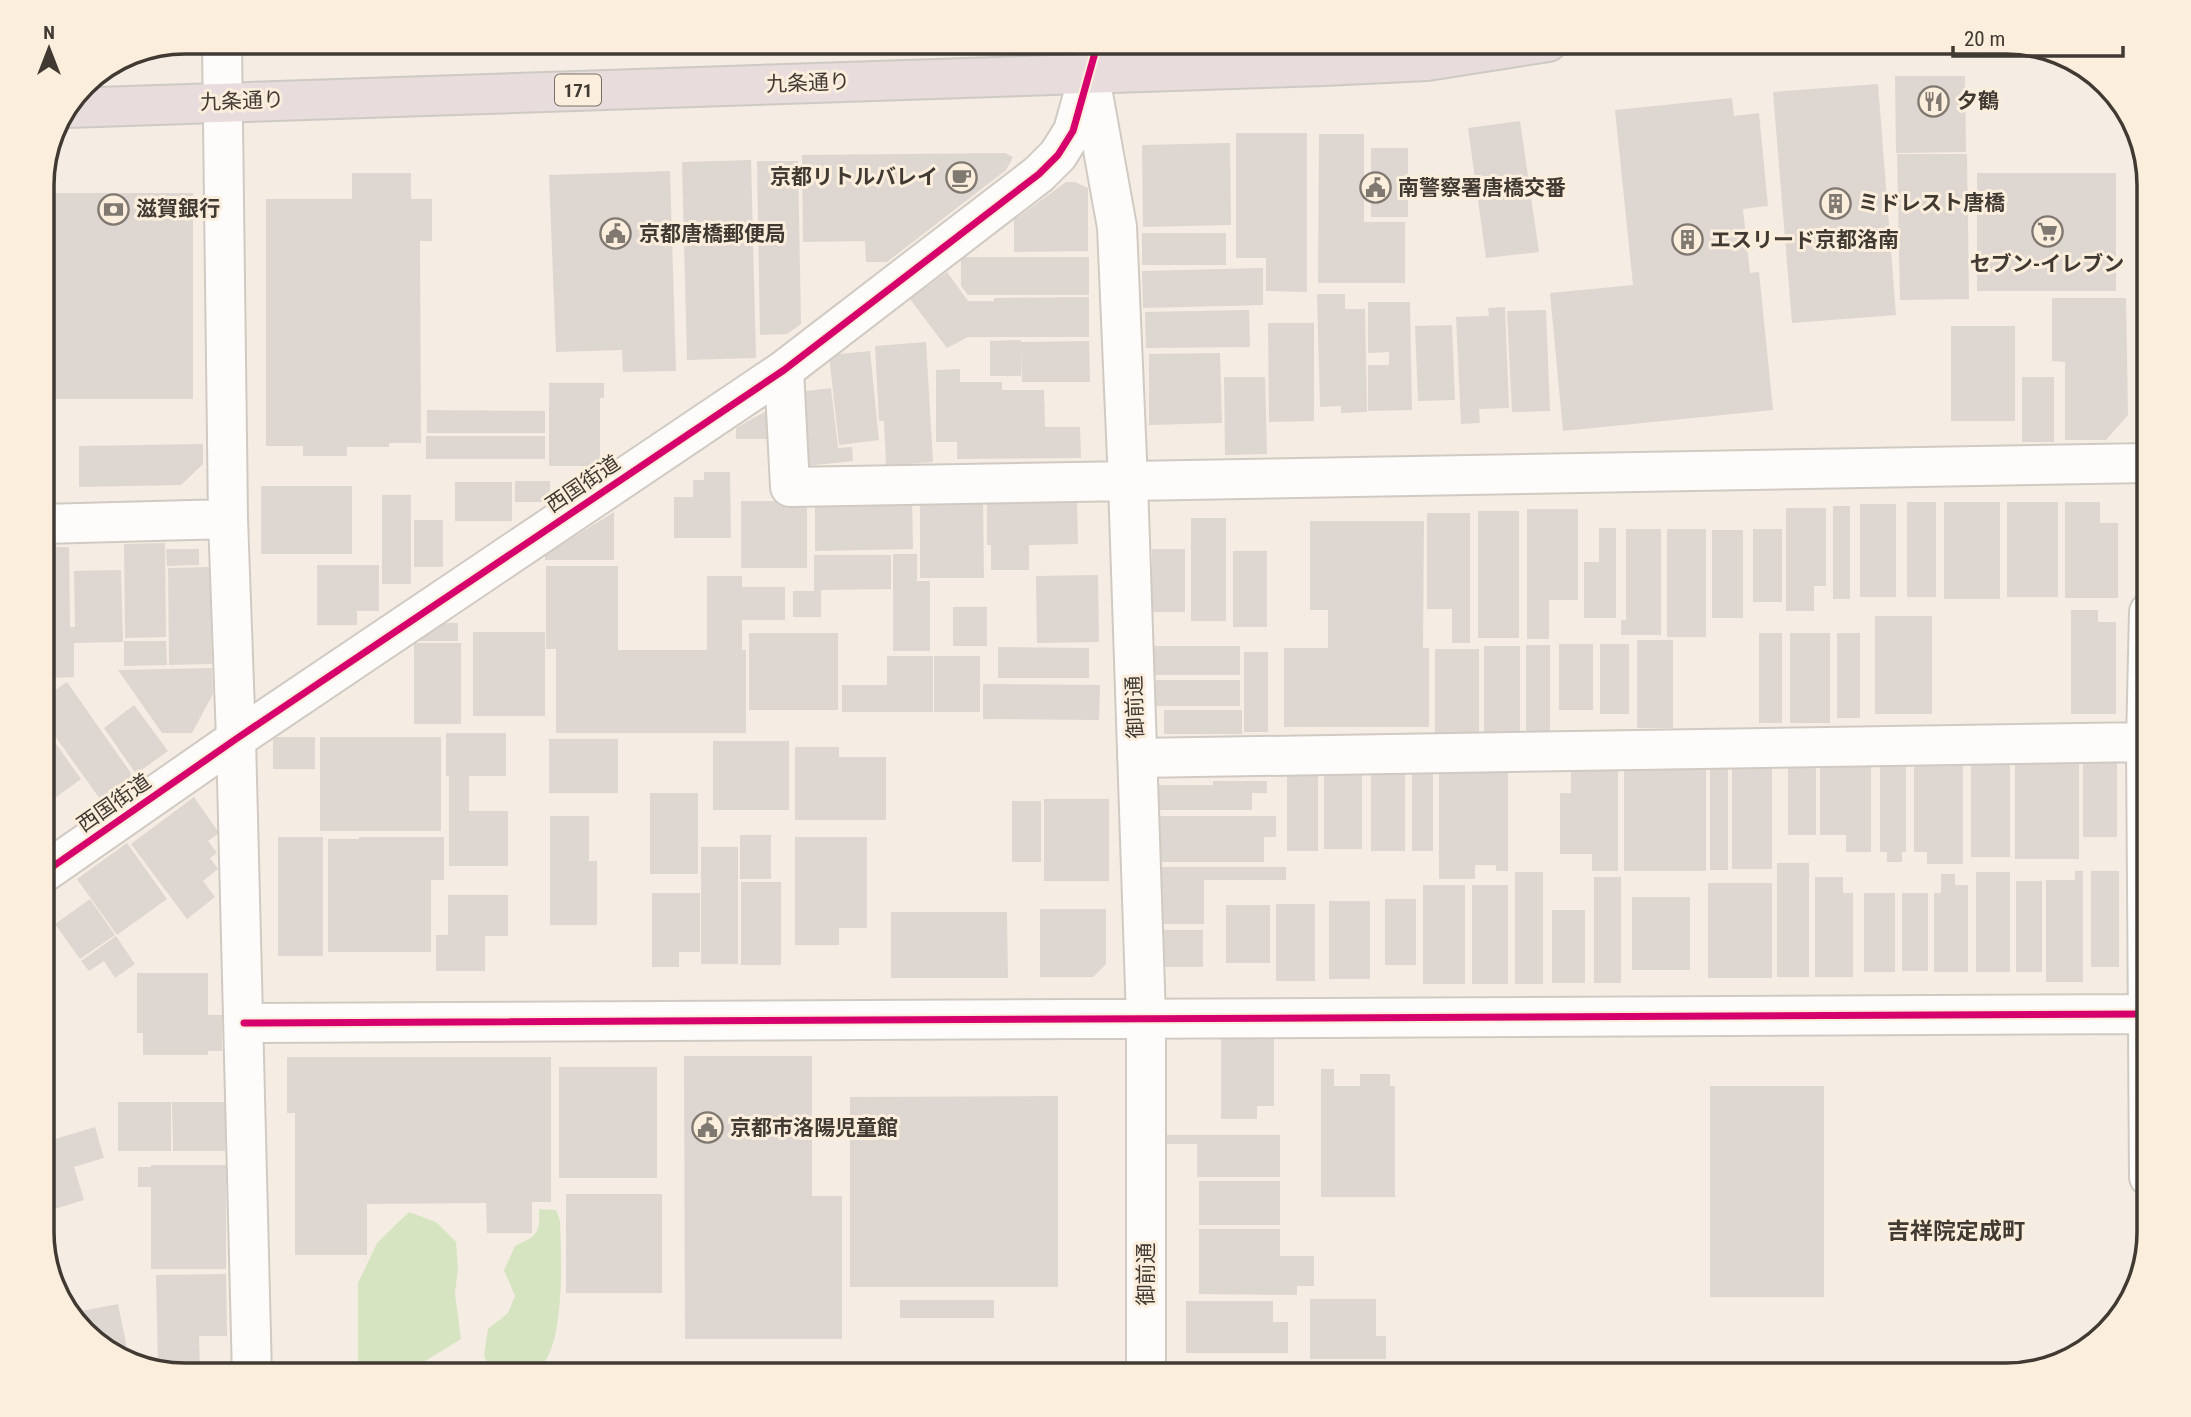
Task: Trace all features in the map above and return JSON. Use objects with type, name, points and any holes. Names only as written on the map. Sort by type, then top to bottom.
[{"type":"highway","name":"九条通り","points":[[80,107],[1094,58],[1311,67],[1427,61],[1470,54]]},
{"type":"street","points":[[222,55],[228,519],[253,1363]]},
{"type":"street","name":"西国街道","points":[[55,865],[236,739],[784,370],[1039,174],[1058,155],[1073,131],[1094,58]]},
{"type":"street","name":"御前通","points":[[1094,58],[1117,227],[1128,482],[1146,1018],[1146,1363]]},
{"type":"street","points":[[784,370],[790,487],[2137,463]]},
{"type":"street","points":[[55,524],[228,519]]},
{"type":"street","points":[[1137,758],[2137,742]]},
{"type":"street","points":[[244,1023],[2137,1014]]},
{"type":"green space","points":[[539,1209],[556,1210],[560,1221],[560,1303],[552,1346],[545,1363],[487,1363],[484,1355],[488,1329],[508,1313],[515,1296],[504,1270],[515,1246],[533,1236],[539,1224]]},
{"type":"green space","points":[[409,1212],[436,1222],[456,1242],[458,1268],[455,1293],[461,1339],[422,1363],[358,1363],[358,1283],[377,1243]]},
{"type":"building","points":[[1895,76],[1965,76],[1966,152],[1896,153]]},
{"type":"building","name":"ミドレスト唐橋","points":[[1878,84],[1896,315],[1792,323],[1773,92]]},
{"type":"building","name":"エスリード京都洛南","points":[[1732,98],[1734,116],[1759,113],[1768,206],[1743,209],[1750,273],[1759,272],[1773,410],[1563,431],[1550,293],[1633,285],[1615,110]]},
{"type":"building","points":[[1520,121],[1539,252],[1486,258],[1468,128]]},
{"type":"building","points":[[1236,133],[1307,133],[1307,292],[1266,291],[1266,258],[1236,258]]},
{"type":"building","points":[[1319,134],[1364,134],[1364,222],[1405,222],[1405,283],[1318,283]]},
{"type":"building","points":[[1230,143],[1231,225],[1143,227],[1142,145]]},
{"type":"building","points":[[1371,148],[1408,148],[1408,217],[1371,217]]},
{"type":"building","points":[[1005,153],[1013,157],[1006,170],[887,262],[866,262],[865,241],[803,242],[802,155]]},
{"type":"building","points":[[1897,154],[1967,154],[1969,299],[1900,300]]},
{"type":"building","points":[[751,160],[756,358],[687,360],[682,162]]},
{"type":"building","points":[[757,161],[798,161],[801,324],[787,334],[760,335]]},
{"type":"building","points":[[670,171],[676,371],[623,372],[622,350],[556,352],[549,175]]},
{"type":"building","points":[[352,173],[411,173],[411,199],[432,199],[432,241],[420,241],[421,443],[389,443],[389,447],[347,447],[347,456],[303,456],[303,446],[266,446],[266,199],[352,199]]},
{"type":"building","name":"セブン-イレブン","points":[[1977,173],[2116,173],[2116,291],[1977,291]]},
{"type":"building","points":[[1066,182],[1075,182],[1088,188],[1088,251],[1014,252],[1014,220]]},
{"type":"building","points":[[55,193],[193,193],[193,399],[55,399]]},
{"type":"building","points":[[1142,233],[1226,233],[1226,265],[1142,265]]},
{"type":"building","points":[[961,257],[1089,257],[1089,295],[968,295],[961,286]]},
{"type":"building","points":[[1263,268],[1263,305],[1143,308],[1142,271]]},
{"type":"building","points":[[947,272],[968,301],[994,301],[994,298],[1089,297],[1089,337],[968,337],[947,348],[910,299]]},
{"type":"building","points":[[1317,294],[1345,294],[1345,309],[1365,309],[1367,412],[1341,413],[1341,406],[1320,407]]},
{"type":"building","points":[[2052,298],[2126,298],[2128,415],[2106,440],[2065,440],[2065,362],[2052,361]]},
{"type":"building","points":[[1368,302],[1410,302],[1412,410],[1368,411],[1368,365],[1389,365],[1389,352],[1368,353]]},
{"type":"building","points":[[1505,307],[1509,408],[1479,409],[1480,423],[1461,424],[1456,317],[1489,316],[1488,308]]},
{"type":"building","points":[[1249,310],[1250,347],[1146,348],[1145,312]]},
{"type":"building","points":[[1546,310],[1550,411],[1512,412],[1507,311]]},
{"type":"building","points":[[1268,323],[1314,323],[1314,421],[1269,422]]},
{"type":"building","points":[[1452,325],[1455,400],[1418,401],[1415,326]]},
{"type":"building","points":[[1951,326],[2015,326],[2015,421],[1951,421]]},
{"type":"building","points":[[990,341],[1089,341],[1090,382],[1022,382],[1021,349],[1021,376],[990,376]]},
{"type":"building","points":[[926,342],[933,462],[886,466],[884,421],[879,421],[875,346]]},
{"type":"building","points":[[870,351],[879,440],[839,445],[829,355]]},
{"type":"building","points":[[1220,353],[1222,423],[1149,425],[1149,354]]},
{"type":"building","points":[[960,369],[960,382],[1002,382],[1002,390],[1044,390],[1045,427],[1080,427],[1081,458],[957,459],[957,442],[936,442],[936,370]]},
{"type":"building","points":[[1224,377],[1265,377],[1267,454],[1225,455]]},
{"type":"building","points":[[2022,377],[2054,377],[2054,442],[2022,442]]},
{"type":"building","points":[[549,383],[604,383],[604,398],[600,398],[600,466],[549,466]]},
{"type":"building","points":[[831,388],[838,448],[852,447],[853,461],[806,466],[798,392]]},
{"type":"building","points":[[427,410],[545,411],[545,433],[427,433]]},
{"type":"building","points":[[766,411],[775,411],[775,439],[736,439],[736,428]]},
{"type":"building","points":[[426,436],[545,436],[545,459],[426,459]]},
{"type":"building","points":[[203,444],[203,464],[181,485],[79,487],[79,446]]},
{"type":"building","points":[[704,472],[730,472],[731,538],[674,538],[674,497],[693,497],[693,480],[704,480]]},
{"type":"building","points":[[515,481],[550,481],[550,502],[515,502]]},
{"type":"building","points":[[455,482],[512,482],[512,521],[455,521]]},
{"type":"building","points":[[261,486],[352,486],[352,554],[261,554]]},
{"type":"building","points":[[382,495],[411,495],[411,584],[382,584]]},
{"type":"building","points":[[920,496],[983,496],[984,578],[920,578]]},
{"type":"building","points":[[912,497],[913,549],[815,551],[815,499]]},
{"type":"building","points":[[1077,499],[1078,544],[1029,545],[1029,570],[991,570],[991,545],[987,545],[987,500]]},
{"type":"building","points":[[741,501],[807,501],[807,568],[741,568]]},
{"type":"building","points":[[1907,502],[1936,502],[1936,597],[1907,597]]},
{"type":"building","points":[[1944,502],[2000,502],[2000,599],[1944,599]]},
{"type":"building","points":[[2007,502],[2058,502],[2058,597],[2007,597]]},
{"type":"building","points":[[2065,502],[2100,502],[2100,523],[2118,523],[2118,598],[2065,598]]},
{"type":"building","points":[[1860,504],[1896,504],[1896,597],[1860,597]]},
{"type":"building","points":[[1833,506],[1850,506],[1850,599],[1833,599]]},
{"type":"building","points":[[1786,508],[1826,508],[1826,586],[1814,586],[1814,611],[1786,611]]},
{"type":"building","points":[[1527,509],[1578,509],[1578,600],[1549,600],[1549,639],[1527,639]]},
{"type":"building","points":[[1478,511],[1519,511],[1519,638],[1478,638]]},
{"type":"building","points":[[614,512],[614,560],[545,560],[545,555]]},
{"type":"building","points":[[1427,513],[1470,513],[1470,643],[1452,643],[1452,609],[1427,609]]},
{"type":"building","points":[[1191,518],[1226,518],[1226,621],[1191,621]]},
{"type":"building","points":[[414,520],[443,520],[443,567],[414,567]]},
{"type":"building","points":[[1310,521],[1424,521],[1423,648],[1429,648],[1429,727],[1284,727],[1284,648],[1328,648],[1328,610],[1310,610]]},
{"type":"building","points":[[1599,528],[1616,528],[1616,618],[1584,618],[1584,562],[1599,562]]},
{"type":"building","points":[[1626,529],[1661,529],[1661,635],[1621,635],[1621,620],[1626,620]]},
{"type":"building","points":[[1667,529],[1706,529],[1706,637],[1667,637]]},
{"type":"building","points":[[1753,529],[1782,529],[1782,602],[1753,602]]},
{"type":"building","points":[[1712,530],[1743,530],[1743,618],[1712,618]]},
{"type":"building","points":[[165,543],[166,637],[125,638],[124,544]]},
{"type":"building","points":[[55,547],[69,547],[70,627],[75,627],[74,571],[121,570],[123,642],[74,643],[74,677],[55,678]]},
{"type":"building","points":[[166,549],[199,549],[199,565],[167,566]]},
{"type":"building","points":[[1152,549],[1185,549],[1185,612],[1152,612]]},
{"type":"building","points":[[1233,551],[1267,551],[1267,627],[1233,627]]},
{"type":"building","points":[[893,554],[917,554],[917,581],[930,581],[930,651],[893,651]]},
{"type":"building","points":[[814,555],[891,555],[891,589],[821,590],[821,617],[793,617],[793,591],[814,591]]},
{"type":"building","points":[[317,565],[379,565],[379,611],[357,611],[357,625],[317,625]]},
{"type":"building","points":[[546,566],[618,566],[618,650],[707,650],[707,576],[742,576],[742,587],[785,587],[785,620],[742,620],[742,650],[746,650],[746,733],[556,733],[556,649],[546,649]]},
{"type":"building","points":[[210,567],[212,664],[169,665],[168,568]]},
{"type":"building","points":[[1098,575],[1099,642],[1037,643],[1036,576]]},
{"type":"building","points":[[953,607],[987,607],[987,646],[953,646]]},
{"type":"building","points":[[2071,610],[2098,610],[2098,622],[2116,622],[2116,714],[2071,714]]},
{"type":"building","points":[[1875,616],[1932,616],[1932,714],[1875,714]]},
{"type":"building","points":[[439,623],[458,623],[458,641],[415,641]]},
{"type":"building","points":[[473,632],[545,632],[545,716],[473,716]]},
{"type":"building","points":[[749,633],[838,633],[838,710],[749,710]]},
{"type":"building","points":[[1759,633],[1782,633],[1782,723],[1759,723]]},
{"type":"building","points":[[1790,633],[1830,633],[1830,723],[1790,723]]},
{"type":"building","points":[[1837,633],[1860,633],[1860,718],[1837,718]]},
{"type":"building","points":[[1637,640],[1673,640],[1673,728],[1637,728]]},
{"type":"building","points":[[124,641],[166,641],[167,665],[124,666]]},
{"type":"building","points":[[414,643],[461,643],[461,724],[414,724]]},
{"type":"building","points":[[1559,644],[1593,644],[1593,710],[1559,710]]},
{"type":"building","points":[[1600,644],[1629,644],[1629,714],[1600,714]]},
{"type":"building","points":[[1526,645],[1550,645],[1550,732],[1526,732]]},
{"type":"building","points":[[1147,646],[1240,646],[1240,675],[1147,675]]},
{"type":"building","points":[[1484,646],[1520,646],[1520,733],[1484,733]]},
{"type":"building","points":[[998,647],[1089,648],[1089,678],[998,678]]},
{"type":"building","points":[[1435,649],[1479,649],[1479,734],[1435,734]]},
{"type":"building","points":[[1244,652],[1268,652],[1268,732],[1244,732]]},
{"type":"building","points":[[887,656],[933,656],[933,712],[842,712],[842,685],[887,685]]},
{"type":"building","points":[[934,656],[980,656],[980,712],[934,712]]},
{"type":"building","points":[[212,668],[213,694],[192,733],[162,733],[118,670]]},
{"type":"building","points":[[1156,680],[1240,680],[1240,706],[1156,706]]},
{"type":"building","points":[[67,682],[133,776],[100,799],[55,736],[55,690]]},
{"type":"building","points":[[983,684],[1100,685],[1099,720],[983,719]]},
{"type":"building","points":[[134,705],[168,751],[136,774],[104,728]]},
{"type":"building","points":[[1164,710],[1242,710],[1242,734],[1164,734]]},
{"type":"building","points":[[446,733],[506,733],[506,776],[469,776],[469,811],[508,811],[508,866],[449,866]]},
{"type":"building","points":[[273,737],[315,737],[315,769],[273,769]]},
{"type":"building","points":[[320,737],[441,737],[441,831],[320,831]]},
{"type":"building","points":[[549,739],[618,739],[618,793],[549,793]]},
{"type":"building","points":[[713,741],[789,741],[789,810],[713,810]]},
{"type":"building","points":[[55,742],[81,779],[55,798]]},
{"type":"building","points":[[795,747],[839,747],[839,757],[886,757],[886,820],[795,820]]},
{"type":"building","points":[[2015,760],[2079,760],[2079,859],[2015,859]]},
{"type":"building","points":[[2083,760],[2117,760],[2117,837],[2083,837]]},
{"type":"building","points":[[1971,762],[2010,762],[2010,857],[1971,857]]},
{"type":"building","points":[[1732,763],[1772,763],[1772,869],[1732,869]]},
{"type":"building","points":[[1788,763],[1816,763],[1816,835],[1788,835]]},
{"type":"building","points":[[1914,763],[1963,763],[1963,864],[1927,864],[1927,852],[1914,852]]},
{"type":"building","points":[[1710,764],[1728,764],[1728,870],[1710,870]]},
{"type":"building","points":[[1880,764],[1906,764],[1906,852],[1902,852],[1902,862],[1887,862],[1887,852],[1880,852]]},
{"type":"building","points":[[1287,765],[1318,765],[1318,851],[1287,851]]},
{"type":"building","points":[[1324,765],[1362,765],[1362,849],[1324,849]]},
{"type":"building","points":[[1371,765],[1405,765],[1405,851],[1371,851]]},
{"type":"building","points":[[1571,765],[1618,765],[1618,871],[1592,871],[1592,854],[1560,854],[1560,793],[1571,793]]},
{"type":"building","points":[[1820,765],[1871,765],[1871,852],[1846,852],[1846,835],[1820,835]]},
{"type":"building","points":[[1412,766],[1433,766],[1433,851],[1412,851]]},
{"type":"building","points":[[1439,766],[1508,766],[1508,871],[1496,871],[1496,865],[1475,865],[1475,879],[1439,879]]},
{"type":"building","points":[[1624,767],[1706,767],[1706,871],[1624,871]]},
{"type":"building","points":[[1213,781],[1267,781],[1267,793],[1252,793],[1252,810],[1159,810],[1159,785],[1213,785]]},
{"type":"building","points":[[650,793],[698,793],[698,874],[650,874]]},
{"type":"building","points":[[194,797],[219,833],[208,841],[217,853],[210,858],[218,869],[203,881],[215,897],[187,919],[131,844]]},
{"type":"building","points":[[1044,799],[1109,799],[1109,881],[1044,881]]},
{"type":"building","points":[[1012,801],[1041,801],[1041,862],[1012,862]]},
{"type":"building","points":[[550,816],[589,816],[589,861],[597,861],[597,925],[550,925]]},
{"type":"building","points":[[1159,816],[1276,816],[1276,837],[1264,837],[1264,862],[1159,862]]},
{"type":"building","points":[[740,835],[771,835],[771,879],[740,879]]},
{"type":"building","points":[[278,837],[323,837],[323,956],[278,956]]},
{"type":"building","points":[[444,837],[444,880],[431,880],[431,952],[328,952],[328,839]]},
{"type":"building","points":[[795,837],[867,837],[867,928],[839,928],[839,945],[795,945]]},
{"type":"building","points":[[127,843],[167,899],[117,935],[77,879]]},
{"type":"building","points":[[701,847],[738,847],[738,964],[701,964]]},
{"type":"building","points":[[1777,863],[1809,863],[1809,977],[1777,977]]},
{"type":"building","points":[[1162,867],[1286,867],[1286,880],[1204,880],[1204,924],[1162,924]]},
{"type":"building","points":[[2075,871],[2083,871],[2083,982],[2046,982],[2046,880],[2075,880]]},
{"type":"building","points":[[2091,871],[2119,871],[2119,967],[2091,967]]},
{"type":"building","points":[[1515,872],[1543,872],[1543,984],[1515,984]]},
{"type":"building","points":[[1976,872],[2010,872],[2010,972],[1976,972]]},
{"type":"building","points":[[1941,874],[1955,874],[1955,885],[1968,885],[1968,972],[1934,972],[1934,893],[1941,893]]},
{"type":"building","points":[[1594,877],[1621,877],[1621,983],[1594,983]]},
{"type":"building","points":[[1815,877],[1843,877],[1843,893],[1853,893],[1853,977],[1815,977]]},
{"type":"building","points":[[2016,881],[2042,881],[2042,972],[2016,972]]},
{"type":"building","points":[[741,882],[781,882],[781,965],[741,965]]},
{"type":"building","points":[[1708,883],[1772,883],[1772,978],[1708,978]]},
{"type":"building","points":[[1423,885],[1465,885],[1465,984],[1423,984]]},
{"type":"building","points":[[1472,885],[1508,885],[1508,984],[1472,984]]},
{"type":"building","points":[[652,893],[700,893],[700,952],[679,952],[679,967],[652,967]]},
{"type":"building","points":[[1864,893],[1895,893],[1895,972],[1864,972]]},
{"type":"building","points":[[1902,893],[1928,893],[1928,971],[1902,971]]},
{"type":"building","points":[[448,895],[508,895],[508,936],[485,936],[485,971],[436,971],[436,935],[448,935]]},
{"type":"building","points":[[1632,897],[1690,897],[1690,970],[1632,970]]},
{"type":"building","points":[[90,899],[115,935],[80,959],[55,924]]},
{"type":"building","points":[[1385,899],[1416,899],[1416,965],[1385,965]]},
{"type":"building","points":[[1329,901],[1370,901],[1370,979],[1329,979]]},
{"type":"building","points":[[1276,904],[1315,904],[1315,981],[1276,981]]},
{"type":"building","points":[[1226,905],[1270,905],[1270,963],[1226,963]]},
{"type":"building","points":[[1040,909],[1106,909],[1106,964],[1093,977],[1040,977]]},
{"type":"building","points":[[1552,910],[1585,910],[1585,983],[1552,983]]},
{"type":"building","points":[[891,912],[1007,912],[1008,978],[891,978]]},
{"type":"building","points":[[1163,930],[1203,930],[1203,967],[1163,967]]},
{"type":"building","points":[[116,936],[135,964],[115,978],[104,961],[89,971],[81,961]]},
{"type":"building","points":[[137,973],[208,973],[208,1015],[222,1015],[222,1051],[208,1051],[208,1055],[143,1055],[143,1033],[137,1033]]},
{"type":"building","points":[[1221,1039],[1274,1039],[1274,1106],[1257,1106],[1257,1119],[1221,1119]]},
{"type":"building","points":[[684,1056],[812,1056],[812,1196],[842,1196],[842,1339],[685,1339]]},
{"type":"building","points":[[287,1057],[551,1057],[551,1202],[532,1202],[532,1233],[487,1233],[486,1203],[367,1204],[367,1255],[295,1255],[295,1113],[287,1113]]},
{"type":"building","points":[[559,1067],[657,1067],[657,1178],[559,1178]]},
{"type":"building","points":[[1321,1069],[1334,1069],[1334,1086],[1360,1086],[1360,1074],[1390,1074],[1390,1086],[1395,1086],[1395,1197],[1321,1197]]},
{"type":"building","points":[[1710,1086],[1824,1086],[1824,1297],[1710,1297]]},
{"type":"building","points":[[1058,1096],[1058,1287],[850,1287],[850,1097]]},
{"type":"building","points":[[118,1102],[171,1102],[171,1151],[118,1151]]},
{"type":"building","points":[[172,1102],[225,1102],[225,1151],[173,1151]]},
{"type":"building","points":[[95,1127],[104,1158],[74,1167],[84,1200],[55,1209],[55,1139]]},
{"type":"building","points":[[1166,1135],[1280,1135],[1280,1177],[1197,1177],[1197,1144],[1166,1144]]},
{"type":"building","points":[[226,1165],[226,1269],[151,1269],[151,1187],[138,1187],[138,1167]]},
{"type":"building","points":[[1199,1181],[1280,1181],[1280,1225],[1199,1225]]},
{"type":"building","points":[[566,1194],[662,1194],[662,1293],[566,1293]]},
{"type":"building","points":[[1199,1229],[1280,1229],[1280,1256],[1314,1256],[1314,1286],[1297,1286],[1297,1295],[1199,1294]]},
{"type":"building","points":[[226,1274],[227,1336],[199,1336],[200,1363],[158,1360],[156,1275]]},
{"type":"building","points":[[1310,1299],[1376,1299],[1376,1336],[1386,1336],[1386,1359],[1310,1359]]},
{"type":"building","points":[[900,1300],[994,1300],[994,1318],[900,1318]]},
{"type":"building","points":[[1186,1301],[1273,1301],[1273,1322],[1288,1322],[1288,1353],[1186,1353]]},
{"type":"building","points":[[118,1304],[127,1349],[105,1336],[80,1311]]},
{"type":"cycle path","points":[[55,865],[236,739],[784,370],[1039,174],[1058,155],[1073,131],[1094,54]]},
{"type":"cycle path","points":[[244,1023],[2137,1014]]},
{"type":"place","name":"夕鶴","points":[[1934,101]]},
{"type":"place","name":"京都リトルバレイ","points":[[961,177]]},
{"type":"place","name":"南警察署唐橋交番","points":[[1375,188]]},
{"type":"place","name":"ミドレスト唐橋","points":[[1835,203]]},
{"type":"place","name":"滋賀銀行","points":[[113,209]]},
{"type":"place","name":"セブン-イレブン","points":[[2047,232]]},
{"type":"place","name":"京都唐橋郵便局","points":[[616,234]]},
{"type":"place","name":"エスリード京都洛南","points":[[1687,240]]},
{"type":"place","name":"京都市洛陽児童館","points":[[707,1128]]},
{"type":"district","name":"吉祥院定成町","points":[[1956,1231]]}]
